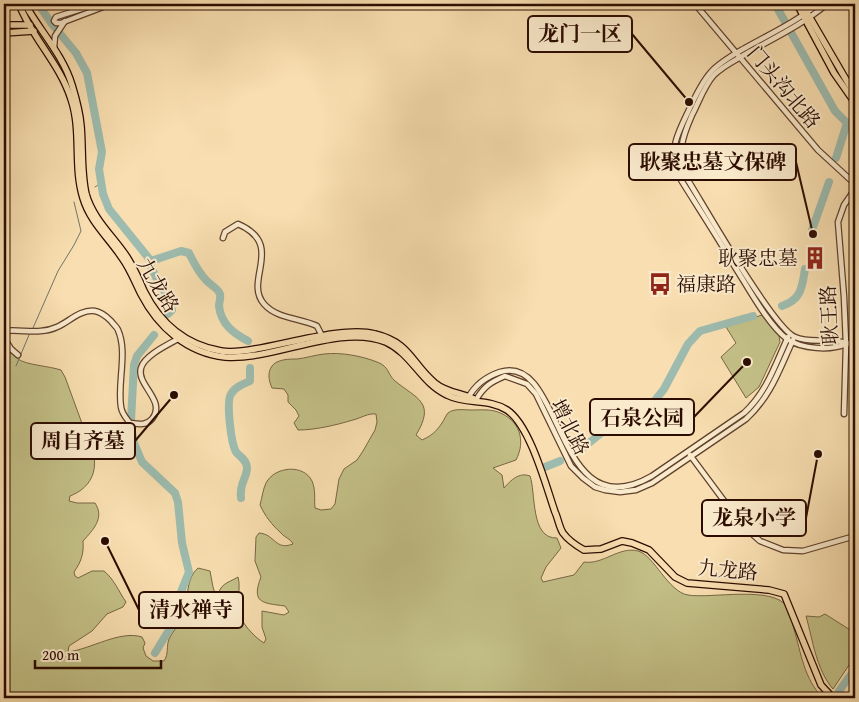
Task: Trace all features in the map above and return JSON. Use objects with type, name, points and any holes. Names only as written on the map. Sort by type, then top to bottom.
[{"type":"main road","name":"九龙路","points":[[19,4],[32,31],[52,61],[71,99],[77,133],[79,184],[87,210],[98,228],[121,256],[142,296],[158,320],[178,339],[200,351],[226,357],[259,354],[361,337],[377,339],[398,349],[408,358],[425,380],[437,390],[458,400],[468,399],[492,403],[507,410],[521,424],[563,534],[584,550],[601,550],[622,542],[632,543],[649,550],[675,577],[687,583],[769,590],[784,594],[821,685],[833,698]]},
{"type":"main road","name":"九龙路","points":[[25,4],[61,59],[72,85],[81,124],[82,164],[87,197],[93,211],[128,258],[152,304],[167,324],[192,342],[223,352],[248,350],[322,336],[365,332],[390,339],[409,352],[436,383],[468,399]]},
{"type":"main road","points":[[797,4],[855,95]]},
{"type":"main road","points":[[802,4],[834,73],[855,103]]},
{"type":"main road","points":[[4,26],[39,26]]},
{"type":"main road","points":[[4,33],[32,31],[39,26]]},
{"type":"street","points":[[97,4],[56,17],[54,21],[56,24],[111,4]]},
{"type":"street","name":"门头沟北路","points":[[695,4],[818,150],[855,184]]},
{"type":"street","points":[[791,339],[790,334],[763,300],[686,177],[681,161],[681,143],[713,76],[721,69],[799,25],[818,4]]},
{"type":"street","points":[[827,4],[807,17],[796,20],[773,32],[717,65],[702,84],[678,133],[674,156],[678,175],[761,309],[791,339],[837,341],[855,344]]},
{"type":"street","points":[[54,48],[55,36],[65,21]]},
{"type":"street","name":"耿王路","points":[[844,414],[846,344],[838,222],[844,205],[855,189]]},
{"type":"street","points":[[223,238],[225,232],[238,224],[255,236],[262,248],[259,294],[263,303],[272,311],[282,316],[317,326],[322,336]]},
{"type":"street","points":[[4,331],[43,332],[88,311],[97,311],[107,316],[118,330],[121,345],[120,405],[122,414],[130,424],[142,425],[150,421],[156,414],[153,396],[141,375],[144,361],[178,339]]},
{"type":"street","points":[[4,338],[11,349],[18,355]]},
{"type":"street","name":"增北路","points":[[468,399],[474,388],[485,379],[502,372],[517,372],[529,379],[542,393],[573,458],[586,475],[600,483],[611,486],[626,486],[641,482],[746,419],[758,408],[772,388],[791,339]]},
{"type":"street","name":"增北路","points":[[476,400],[485,386],[505,376],[527,384],[536,394],[571,466],[594,486],[605,490],[620,492],[636,490],[652,483],[689,454]]},
{"type":"street","points":[[689,454],[742,525],[760,541],[783,550],[803,552],[855,536]]},
{"type":"shaded area","points":[[762,315],[779,336],[780,342],[759,387],[746,398],[721,357],[736,343],[726,327]]},
{"type":"shaded area","points":[[4,344],[18,359],[61,370],[65,377],[95,463],[90,480],[82,489],[70,496],[69,501],[95,503],[99,514],[96,524],[83,541],[82,554],[74,572],[75,576],[78,578],[92,571],[104,571],[114,582],[126,602],[123,607],[107,614],[92,631],[69,646],[68,652],[115,638],[133,636],[142,637],[145,643],[143,648],[146,656],[153,661],[164,661],[169,639],[185,612],[191,577],[198,568],[210,571],[215,593],[238,577],[239,614],[248,629],[264,643],[266,639],[262,627],[262,611],[284,615],[289,612],[285,606],[270,604],[258,597],[257,592],[261,577],[255,561],[256,537],[259,533],[269,536],[282,545],[293,544],[272,524],[260,505],[266,483],[270,477],[282,470],[289,469],[303,472],[313,484],[315,508],[321,510],[331,509],[335,504],[339,479],[344,469],[357,460],[375,430],[377,422],[376,414],[373,414],[326,427],[298,430],[294,423],[299,416],[288,402],[288,395],[284,389],[272,388],[269,380],[269,371],[274,364],[287,359],[300,359],[324,354],[344,354],[358,356],[381,364],[395,381],[417,397],[424,408],[422,424],[416,435],[422,440],[431,435],[448,413],[453,410],[492,410],[512,420],[519,432],[519,453],[516,460],[493,468],[502,475],[504,488],[519,476],[530,476],[538,523],[542,531],[548,536],[557,538],[561,548],[546,567],[541,578],[543,582],[574,575],[584,562],[598,561],[631,550],[644,554],[674,587],[688,595],[741,594],[769,596],[780,600],[790,612],[807,674],[811,683],[823,698],[4,698]]},
{"type":"shaded area","points":[[825,614],[855,633],[855,656],[833,689],[819,664],[806,616],[819,617]]},
{"type":"waterway","points":[[38,4],[76,53],[87,73],[102,152],[99,169],[103,194],[109,209],[151,261],[151,267],[172,310],[168,314]]},
{"type":"waterway","points":[[775,4],[835,111],[855,131]]},
{"type":"waterway","points":[[836,158],[847,123]]},
{"type":"waterway","points":[[812,230],[829,182]]},
{"type":"waterway","points":[[95,187],[101,183]]},
{"type":"waterway","points":[[33,328],[58,271],[81,231],[74,202]]},
{"type":"waterway","points":[[151,261],[181,251],[189,253],[201,274],[219,292],[220,312],[225,323],[237,335],[248,341]]},
{"type":"waterway","points":[[782,306],[794,300],[800,292],[805,269]]},
{"type":"waterway","points":[[584,447],[611,425],[635,417],[649,408],[664,389],[688,344],[700,331],[753,316]]},
{"type":"waterway","points":[[16,366],[29,335]]},
{"type":"waterway","points":[[131,420],[134,365],[137,356],[154,335]]},
{"type":"waterway","points":[[241,498],[241,488],[247,472],[247,465],[234,447],[229,405],[231,394],[239,386],[250,381],[250,368]]},
{"type":"waterway","points":[[131,427],[134,443],[142,462],[175,493],[178,502],[182,543],[189,572],[181,592],[180,612],[155,653]]},
{"type":"waterway","points":[[545,467],[560,461]]},
{"type":"waterway","points":[[839,691],[855,669]]},
{"type":"place","name":"龙门一区","points":[[689,102]]},
{"type":"place","name":"耿聚忠墓文保碑","points":[[813,234]]},
{"type":"place","name":"耿聚忠墓","points":[[815,258]]},
{"type":"place","name":"福康路","points":[[660,284]]},
{"type":"place","name":"石泉公园","points":[[747,362]]},
{"type":"place","name":"周自齐墓","points":[[174,395]]},
{"type":"place","name":"龙泉小学","points":[[818,454]]},
{"type":"place","name":"清水禅寺","points":[[105,541]]}]
